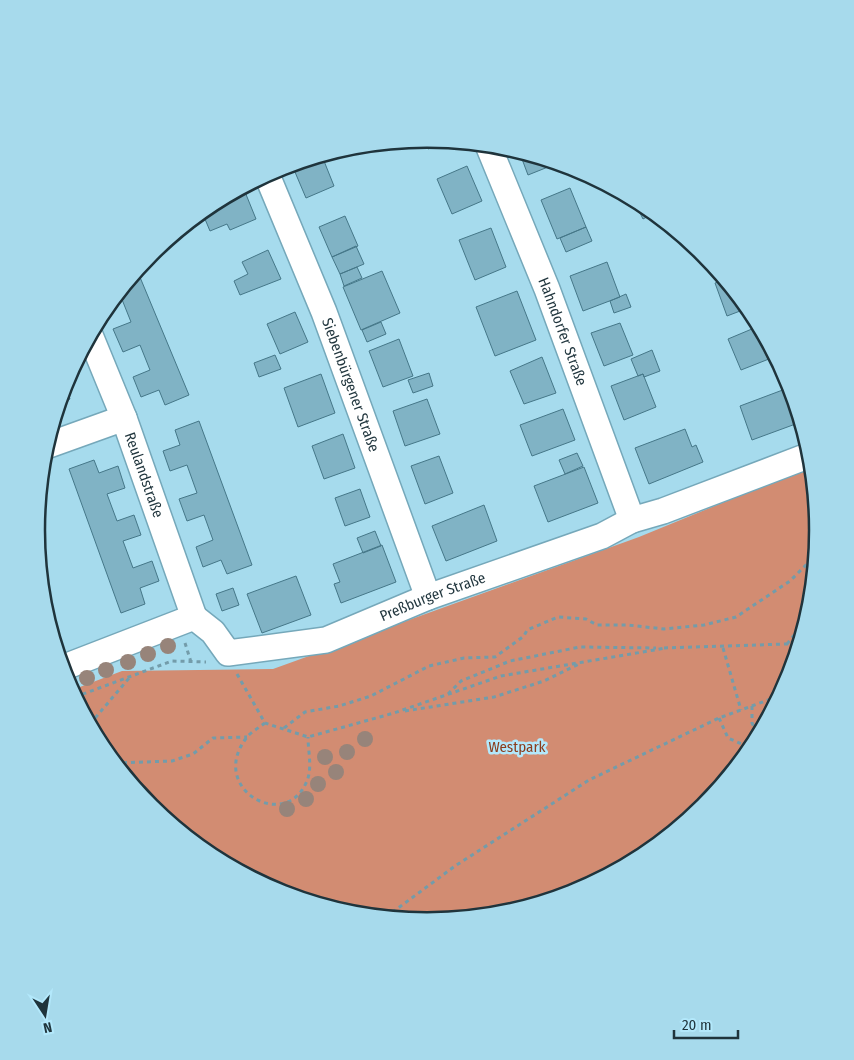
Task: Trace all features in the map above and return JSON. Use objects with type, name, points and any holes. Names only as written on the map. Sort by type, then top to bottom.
[{"type":"street","name":"Hahndorfer Straße","points":[[491,153],[547,289],[632,520]]},
{"type":"street","name":"Siebenbürgener Straße","points":[[270,182],[324,312],[428,597]]},
{"type":"street","name":"Reulandstraße","points":[[94,344],[124,418],[194,616]]},
{"type":"street","points":[[55,443],[124,418]]},
{"type":"street","name":"Preßburger Straße","points":[[194,616],[213,632],[228,653],[326,640],[428,597],[602,536],[632,520],[663,511],[802,458]]},
{"type":"street","points":[[70,665],[194,616]]},
{"type":"path","points":[[284,728],[305,712],[339,706],[371,696],[429,666],[464,658],[495,657],[524,636],[527,630],[558,617],[586,619],[597,625],[628,625],[664,629],[704,625],[736,617],[790,581],[807,564]]},
{"type":"path","points":[[787,644],[794,635]]},
{"type":"path","points":[[448,695],[461,681],[510,661],[580,647],[666,648],[709,645],[723,648],[791,645]]},
{"type":"path","points":[[236,672],[265,723],[308,737],[394,713],[502,676],[666,648]]},
{"type":"path","points":[[723,648],[741,710]]},
{"type":"path","points":[[82,694],[172,661],[216,662]]},
{"type":"path","points":[[394,713],[494,697],[544,681],[586,661]]},
{"type":"path","points":[[95,719],[130,677]]},
{"type":"path","points":[[395,910],[455,866],[589,780],[719,718],[770,699]]},
{"type":"path","points":[[752,706],[752,723],[754,727]]},
{"type":"path","points":[[719,718],[728,738],[743,745]]},
{"type":"path","points":[[265,723],[247,737],[237,759],[236,775],[242,789],[254,800],[269,804],[284,803],[297,796],[306,784],[310,769],[308,737]]},
{"type":"path","points":[[124,763],[172,761],[193,754],[213,738],[247,737]]},
{"type":"green space","name":"Westpark","points":[[804,469],[809,530],[806,580],[802,605],[789,653],[780,676],[770,699],[745,742],[714,782],[660,833],[639,848],[596,873],[550,892],[526,899],[502,905],[452,911],[427,912],[377,909],[352,905],[304,892],[258,873],[215,848],[194,833],[157,800],[124,763],[109,742],[79,687],[122,671],[273,669],[639,537]]},
{"type":"building","points":[[522,160],[547,167],[528,175]]},
{"type":"building","points":[[324,162],[334,186],[306,198],[295,172]]},
{"type":"building","points":[[467,166],[482,201],[452,214],[437,179]]},
{"type":"building","points":[[570,188],[586,227],[557,239],[541,200]]},
{"type":"building","points":[[246,194],[256,219],[230,230],[227,224],[210,231],[205,219]]},
{"type":"building","points":[[345,216],[358,246],[332,257],[319,227]]},
{"type":"building","points":[[586,227],[592,241],[566,252],[560,238]]},
{"type":"building","points":[[491,228],[506,267],[475,280],[459,240]]},
{"type":"building","points":[[356,246],[364,264],[340,274],[332,257]]},
{"type":"building","points":[[268,250],[281,279],[240,295],[234,281],[248,274],[242,262]]},
{"type":"building","points":[[607,262],[620,297],[583,311],[570,276]]},
{"type":"building","points":[[357,267],[362,278],[344,286],[340,274]]},
{"type":"building","points":[[382,271],[400,313],[361,330],[343,287]]},
{"type":"building","points":[[140,278],[189,395],[165,405],[159,390],[141,397],[133,377],[150,370],[140,345],[123,352],[113,329],[131,322],[122,300]]},
{"type":"building","points":[[718,282],[740,311],[727,316],[715,283]]},
{"type":"building","points":[[517,291],[536,340],[495,356],[476,307]]},
{"type":"building","points":[[626,294],[631,307],[614,313],[610,301]]},
{"type":"building","points":[[295,312],[308,342],[280,354],[267,324]]},
{"type":"building","points":[[381,322],[386,334],[367,342],[362,330]]},
{"type":"building","points":[[620,323],[633,355],[604,366],[591,333]]},
{"type":"building","points":[[752,329],[769,359],[741,370],[728,339]]},
{"type":"building","points":[[399,339],[413,376],[383,387],[369,351]]},
{"type":"building","points":[[652,350],[660,371],[644,377],[643,374],[638,376],[631,359]]},
{"type":"building","points":[[275,355],[281,369],[259,377],[254,363]]},
{"type":"building","points":[[542,357],[556,393],[524,404],[510,371]]},
{"type":"building","points":[[429,373],[433,386],[413,393],[408,380]]},
{"type":"building","points":[[321,374],[335,413],[298,427],[284,388]]},
{"type":"building","points":[[643,374],[656,407],[624,420],[611,386]]},
{"type":"building","points":[[782,390],[794,425],[752,440],[740,406]]},
{"type":"building","points":[[427,399],[440,434],[405,446],[393,411]]},
{"type":"building","points":[[563,409],[575,440],[532,456],[520,425]]},
{"type":"building","points":[[199,421],[252,565],[227,574],[221,560],[203,567],[196,547],[213,540],[204,515],[187,521],[179,499],[197,493],[187,465],[170,471],[163,451],[180,445],[175,430]]},
{"type":"building","points":[[685,429],[692,447],[696,445],[703,462],[649,484],[635,448]]},
{"type":"building","points":[[343,434],[355,468],[324,479],[312,446]]},
{"type":"building","points":[[577,453],[583,466],[565,474],[559,460]]},
{"type":"building","points":[[439,456],[453,493],[425,504],[411,466]]},
{"type":"building","points":[[94,460],[99,473],[118,466],[125,488],[107,494],[117,521],[134,515],[141,535],[123,541],[133,568],[152,561],[159,581],[140,588],[145,604],[121,613],[69,469]]},
{"type":"building","points":[[584,467],[598,503],[548,522],[534,486]]},
{"type":"building","points":[[360,489],[370,517],[345,526],[335,498]]},
{"type":"building","points":[[484,505],[497,541],[446,561],[432,526]]},
{"type":"building","points":[[375,531],[381,546],[363,553],[357,538]]},
{"type":"building","points":[[382,545],[396,582],[341,603],[334,584],[340,582],[333,564]]},
{"type":"building","points":[[296,576],[311,615],[262,633],[247,594]]},
{"type":"building","points":[[233,588],[239,605],[222,611],[216,594]]}]
